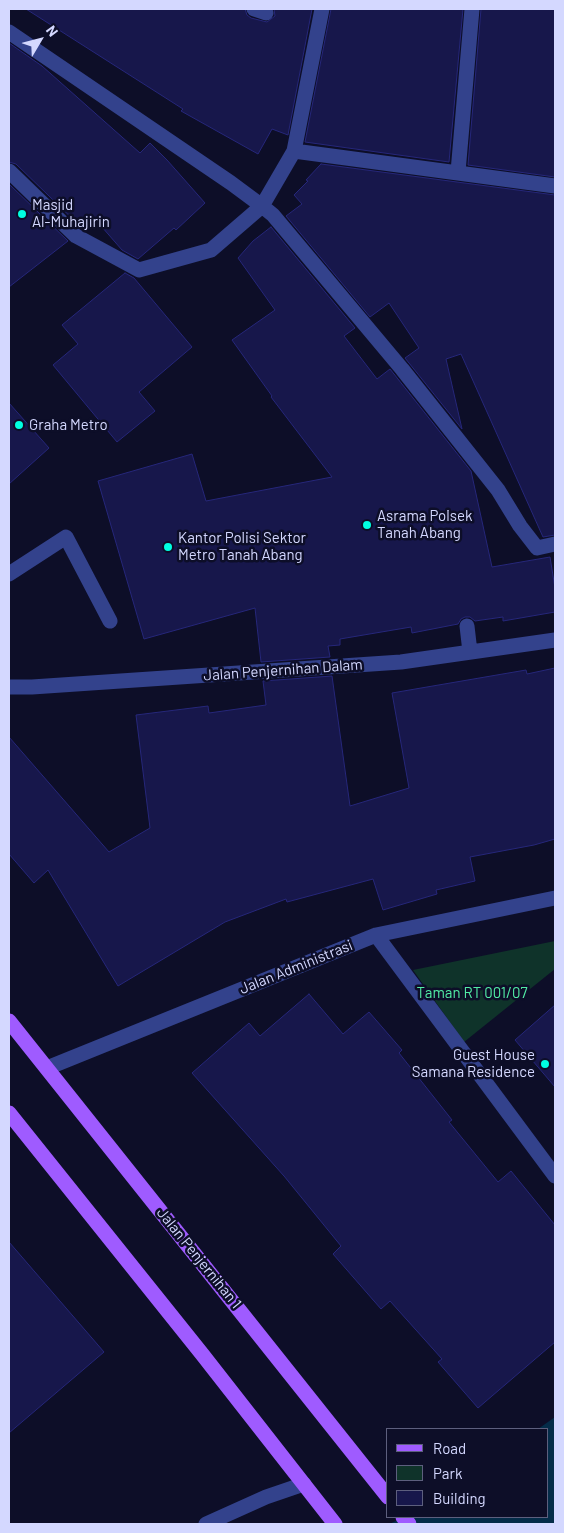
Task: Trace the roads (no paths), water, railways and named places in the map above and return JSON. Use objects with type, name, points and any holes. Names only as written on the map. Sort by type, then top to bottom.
[{"type":"main road","name":"Jalan Penjernihan 1","points":[[9,1021],[383,1491]]},
{"type":"main road","points":[[9,1113],[332,1520]]},
{"type":"street","points":[[9,171],[76,236],[140,270],[211,250],[262,206],[294,151],[322,9]]},
{"type":"street","points":[[458,172],[472,9]]},
{"type":"street","points":[[9,32],[232,183],[272,215],[396,362],[498,490],[536,548],[555,544]]},
{"type":"street","points":[[294,151],[555,186]]},
{"type":"street","points":[[9,574],[66,537],[110,620]]},
{"type":"street","points":[[467,626],[470,652]]},
{"type":"street","name":"Jalan Penjernihan Dalam","points":[[9,687],[402,662],[555,640]]},
{"type":"street","name":"Jalan Administrasi","points":[[47,1068],[376,935],[555,898]]},
{"type":"street","points":[[376,935],[555,1176]]},
{"type":"street","points":[[206,1524],[266,1497],[304,1484]]},
{"type":"water","points":[[555,1417],[555,1524],[389,1524],[403,1518],[549,1518],[549,1428],[539,1428]]},
{"type":"place","name":"Masjid Al-Muhajirin","points":[[22,214]]},
{"type":"place","name":"Graha Metro","points":[[19,425]]},
{"type":"place","name":"Asrama Polsek Tanah Abang","points":[[367,525]]},
{"type":"place","name":"Kantor Polisi Sektor Metro Tanah Abang","points":[[168,547]]},
{"type":"place","name":"Guest House Samana Residence","points":[[545,1064]]},
{"type":"park label","name":"Taman RT 001/07","points":[[472,993]]}]
